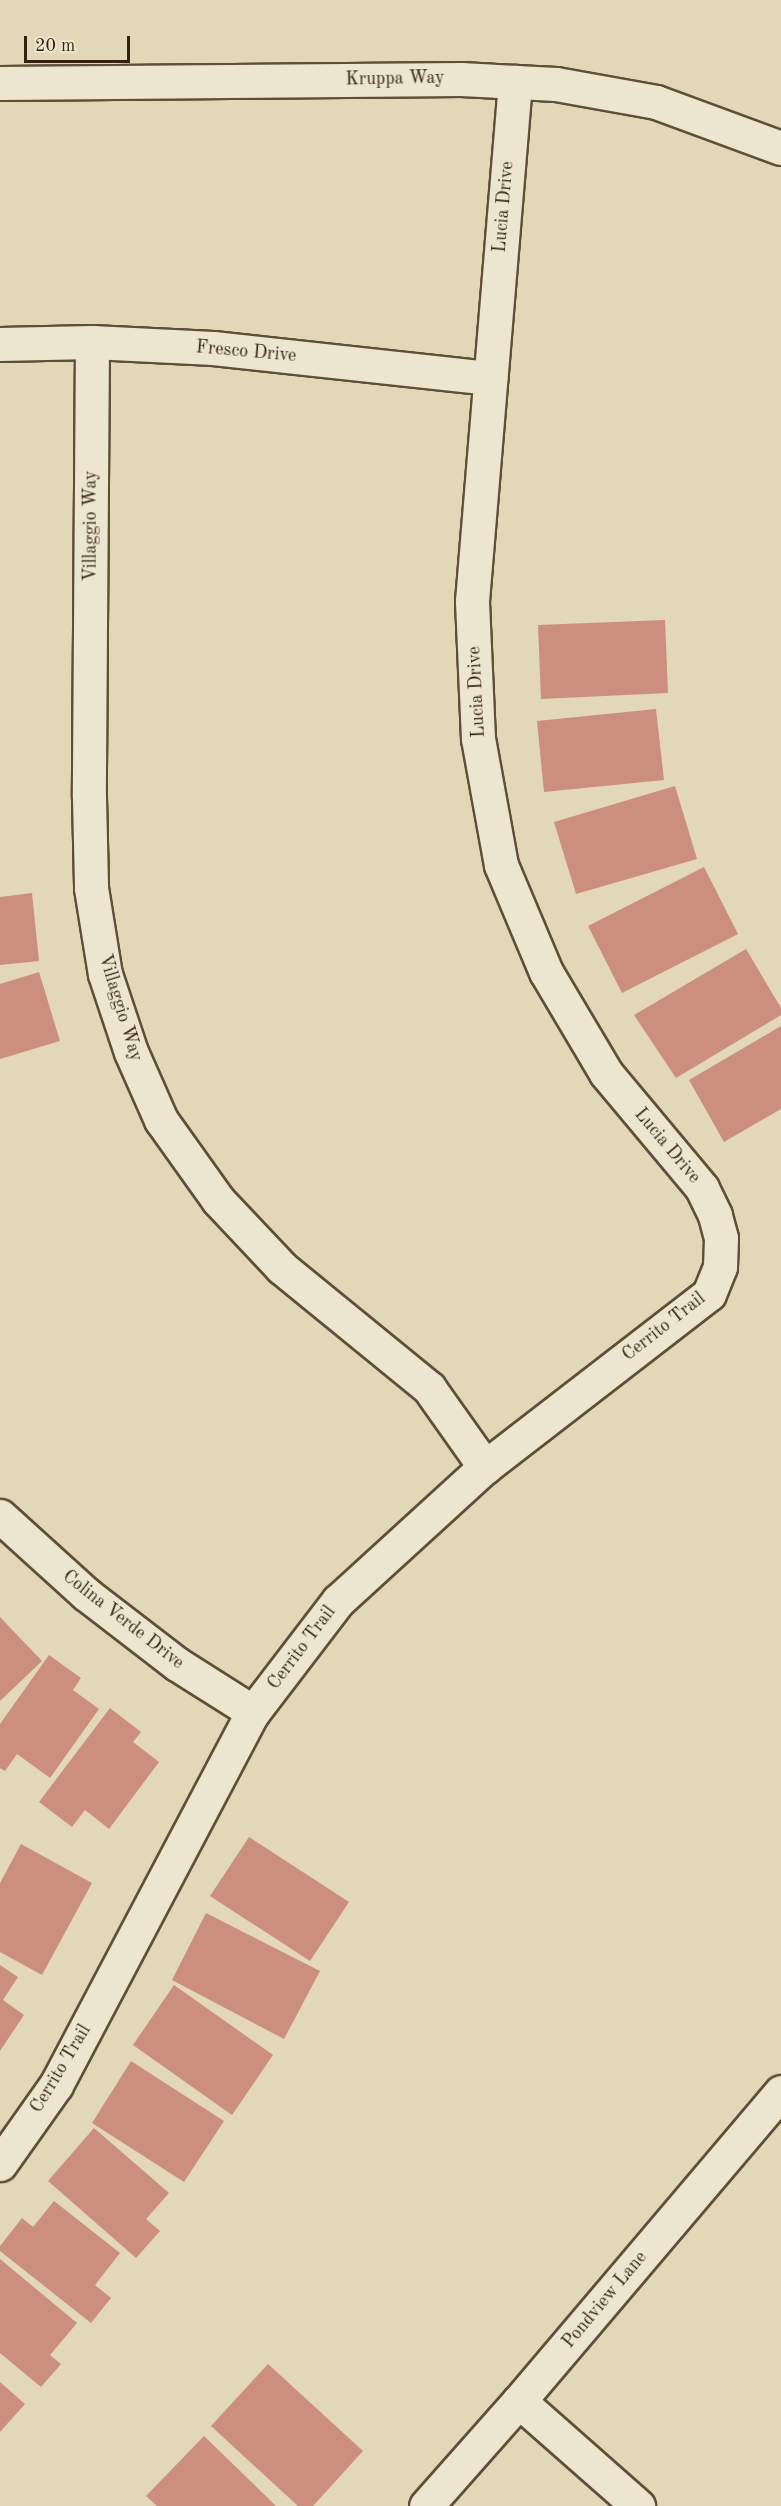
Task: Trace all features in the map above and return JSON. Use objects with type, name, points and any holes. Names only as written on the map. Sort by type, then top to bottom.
[{"type":"street","name":"Kruppa Way","points":[[0,83],[461,79],[556,84],[656,102],[781,148]]},
{"type":"street","name":"Lucia Drive","points":[[515,82],[472,601],[478,739],[501,865],[546,972],[606,1073],[702,1188],[715,1215],[721,1238]]},
{"type":"street","name":"Fresco Drive","points":[[0,344],[92,342],[213,348],[490,378]]},
{"type":"street","name":"Villaggio Way","points":[[92,342],[89,797],[91,888],[105,974],[131,1052],[161,1120],[218,1200],[282,1268],[429,1388],[485,1467]]},
{"type":"street","name":"Cerrito Trail","points":[[0,2164],[56,2085],[253,1712],[338,1601],[485,1467],[709,1294],[720,1266],[721,1238]]},
{"type":"street","name":"Colina Verde Drive","points":[[0,1516],[86,1594],[177,1664],[253,1712]]},
{"type":"street","name":"Pondview Lane","points":[[426,2506],[519,2401],[781,2092]]},
{"type":"street","points":[[519,2401],[638,2506]]},
{"type":"building","points":[[665,620],[668,693],[541,699],[538,625]]},
{"type":"building","points":[[656,709],[664,780],[544,792],[537,721]]},
{"type":"building","points":[[675,786],[697,859],[576,894],[554,822]]},
{"type":"building","points":[[704,867],[738,934],[622,993],[588,926]]},
{"type":"building","points":[[32,893],[39,961],[0,965],[0,897]]},
{"type":"building","points":[[746,949],[781,1008],[781,1015],[676,1078],[634,1015]]},
{"type":"building","points":[[39,972],[60,1041],[0,1059],[0,984]]},
{"type":"building","points":[[781,1026],[781,1109],[724,1142],[689,1080]]},
{"type":"building","points":[[0,1617],[42,1661],[0,1701]]},
{"type":"building","points":[[49,1655],[81,1678],[73,1690],[99,1709],[50,1778],[17,1754],[5,1771],[0,1768],[0,1724]]},
{"type":"building","points":[[110,1708],[141,1732],[133,1742],[159,1762],[109,1829],[85,1810],[72,1827],[39,1802]]},
{"type":"building","points":[[249,1837],[349,1902],[310,1961],[210,1896]]},
{"type":"building","points":[[21,1844],[92,1883],[42,1975],[0,1952],[0,1883]]},
{"type":"building","points":[[206,1913],[320,1971],[284,2039],[172,1980]]},
{"type":"building","points":[[0,1965],[18,1977],[3,2000],[24,2015],[0,2051]]},
{"type":"building","points":[[174,1985],[273,2055],[232,2115],[133,2045]]},
{"type":"building","points":[[131,2061],[224,2121],[184,2182],[92,2123]]},
{"type":"building","points":[[94,2128],[169,2193],[146,2219],[160,2231],[136,2258],[48,2181]]},
{"type":"building","points":[[54,2201],[120,2253],[95,2285],[111,2298],[91,2323],[0,2251],[0,2246],[22,2218],[33,2227]]},
{"type":"building","points":[[0,2259],[77,2323],[50,2355],[61,2364],[41,2387],[0,2353]]},
{"type":"building","points":[[268,2364],[363,2451],[313,2506],[298,2506],[211,2426]]},
{"type":"building","points":[[0,2382],[25,2404],[0,2432]]},
{"type":"building","points":[[204,2436],[276,2506],[157,2506],[146,2496]]}]
